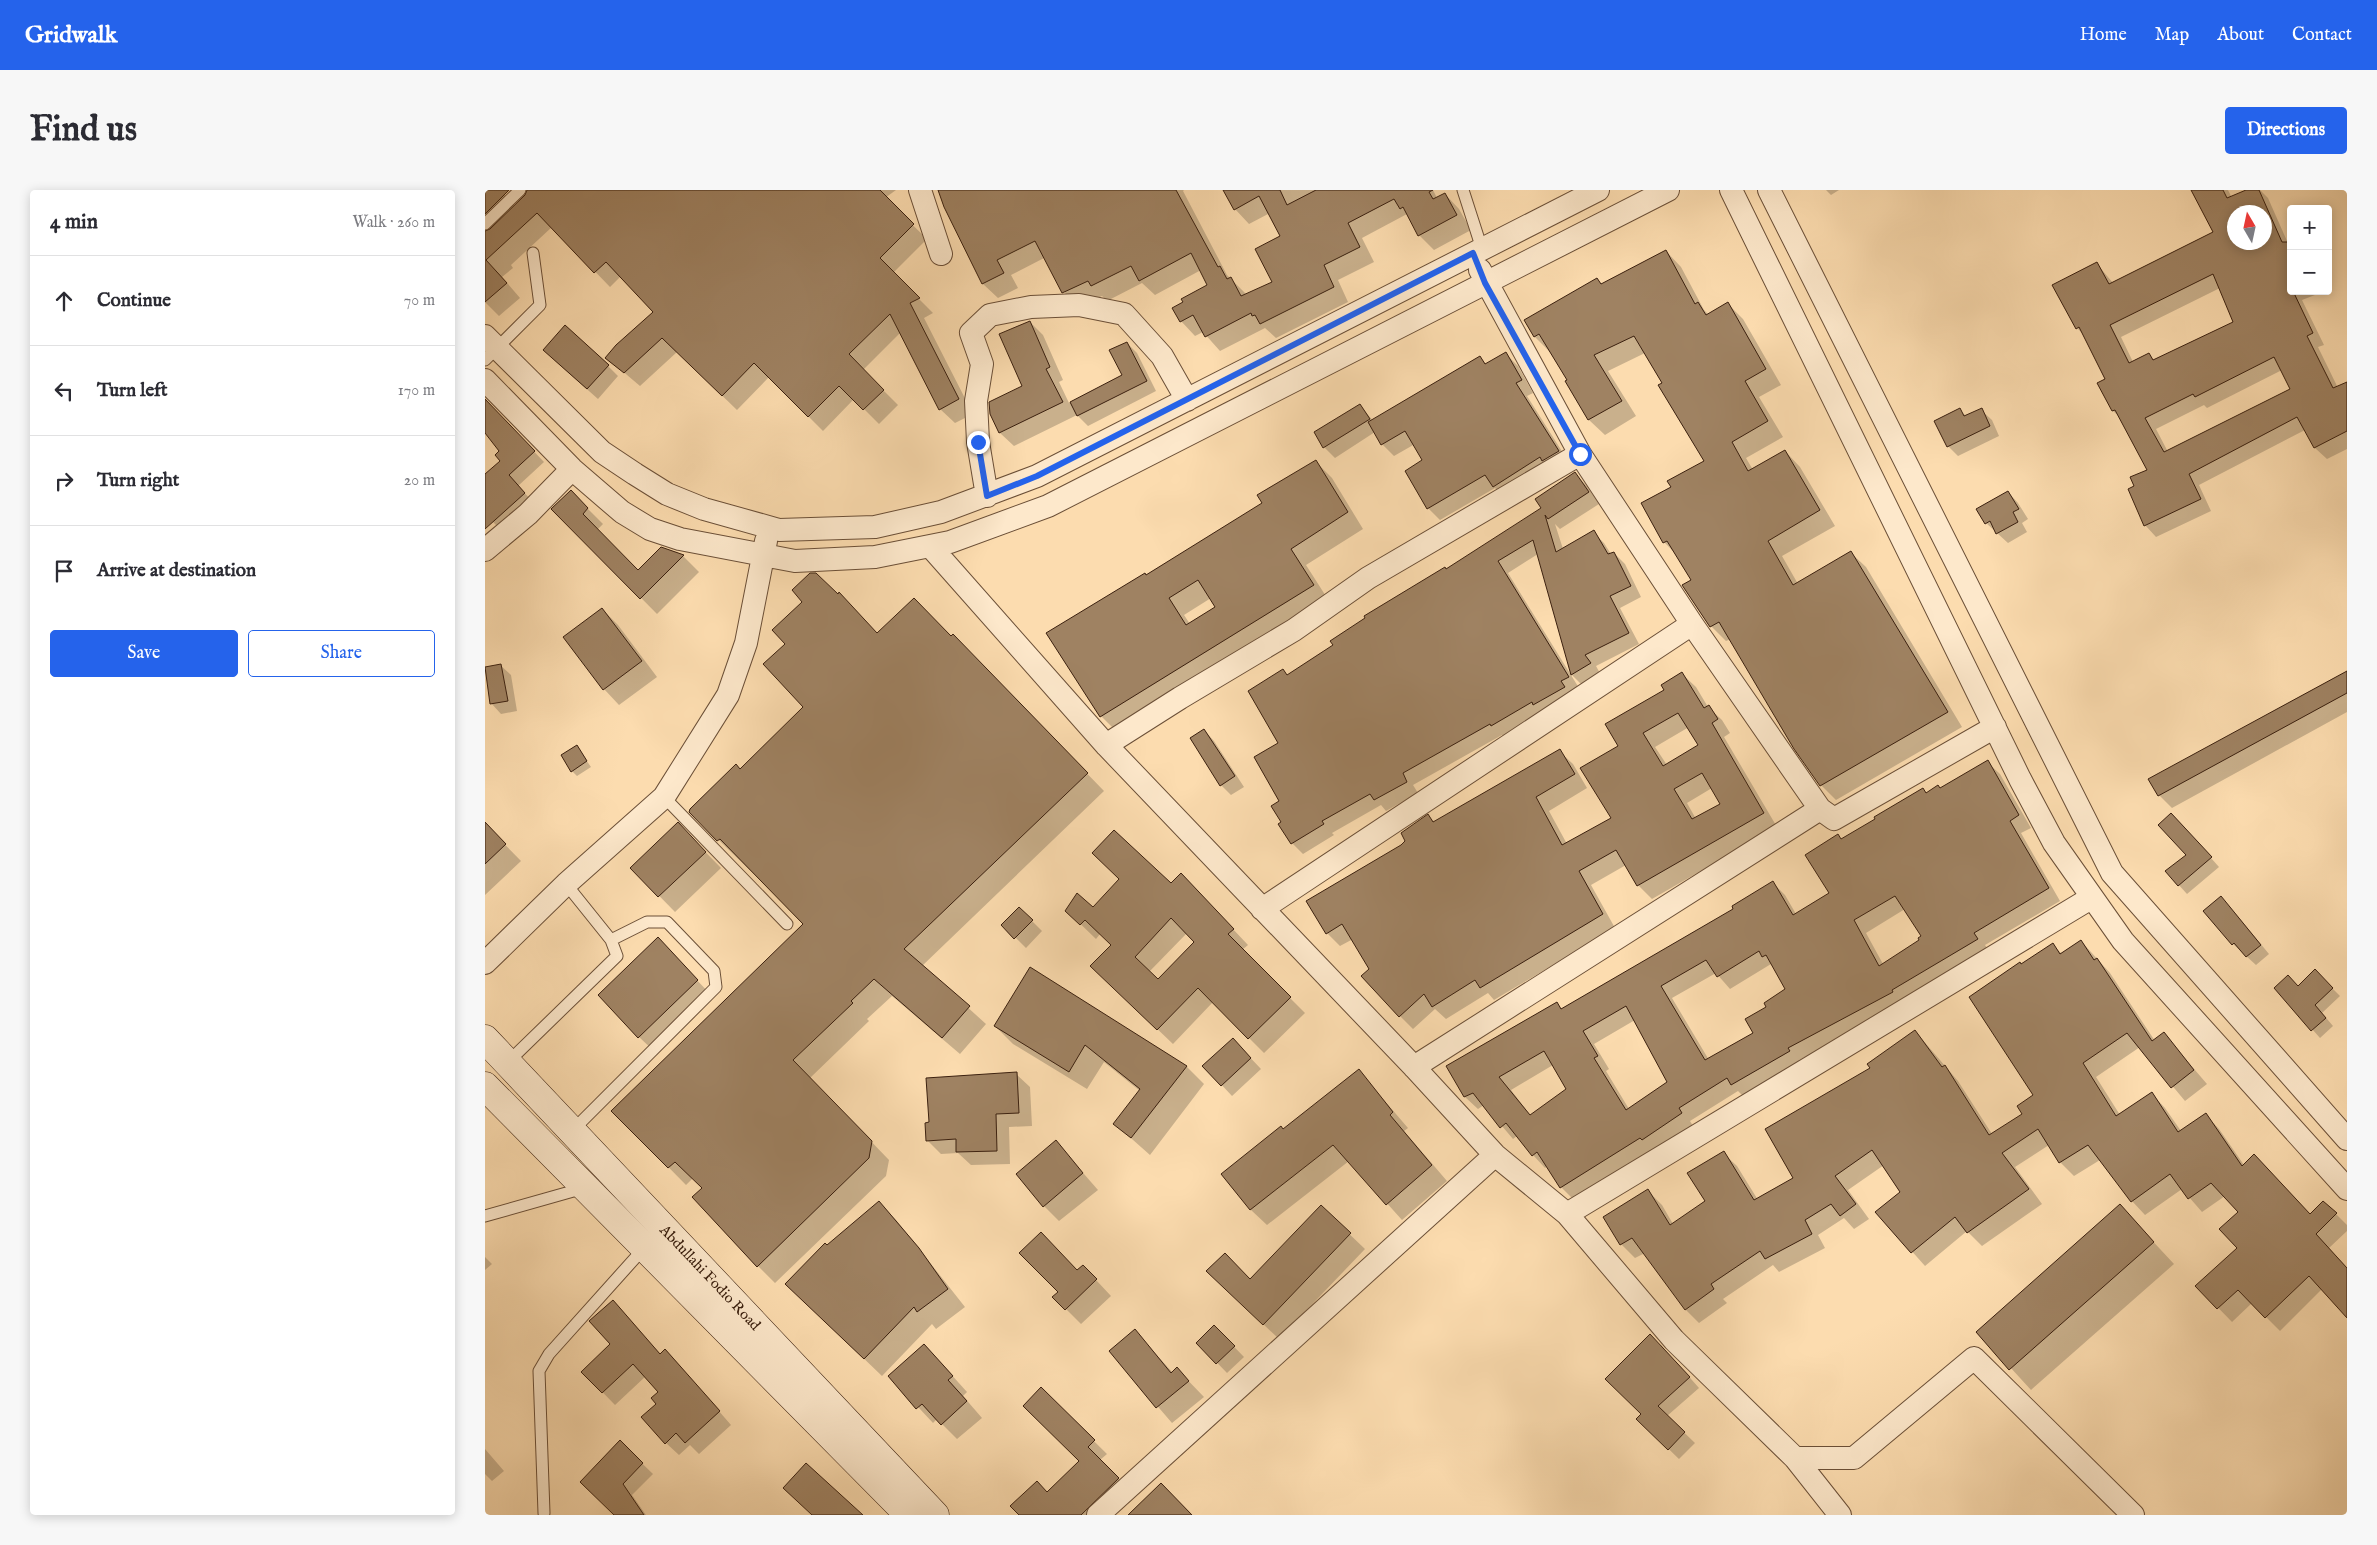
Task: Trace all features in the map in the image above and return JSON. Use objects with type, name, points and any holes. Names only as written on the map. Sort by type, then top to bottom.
[{"type":"main road","name":"Abdullahi Fodio Road","points":[[485,1039],[935,1515]]},
{"type":"main road","name":"Abdullahi Fodio Road","points":[[486,1089],[909,1515]]},
{"type":"street","points":[[920,190],[941,254]]},
{"type":"street","points":[[489,348],[603,452],[667,494],[704,509],[779,530],[875,527],[941,512],[1037,476],[1598,190]]},
{"type":"street","points":[[485,380],[572,468],[622,512],[650,529],[680,539],[795,561],[875,557],[950,542],[1048,506],[1668,190]]},
{"type":"street","points":[[1731,190],[2054,843],[2123,941],[2331,1174],[2347,1189]]},
{"type":"street","points":[[1769,190],[2112,873],[2347,1138]]},
{"type":"street","points":[[1477,251],[1485,283],[1580,454],[1692,624],[1820,809],[1835,819],[1995,727]]},
{"type":"street","points":[[987,496],[978,442],[976,401],[982,364],[971,333],[990,315],[1031,307],[1079,305],[1125,314],[1162,356],[1187,400]]},
{"type":"street","points":[[1106,745],[1580,454]]},
{"type":"street","points":[[485,550],[494,540],[528,514],[572,468]]},
{"type":"street","points":[[485,963],[566,884],[664,797],[728,695],[746,643],[765,554],[767,526]]},
{"type":"street","points":[[930,546],[1106,745],[1414,1067],[1495,1155],[1567,1214],[1674,1340],[1795,1458],[1840,1515]]},
{"type":"street","points":[[1262,909],[1692,624]]},
{"type":"street","points":[[1414,1067],[1820,809]]},
{"type":"street","points":[[1567,1214],[2091,898]]},
{"type":"street","points":[[1098,1515],[1495,1155]]},
{"type":"street","points":[[1795,1458],[1854,1458],[1974,1358],[2133,1515]]},
{"type":"lane","points":[[485,224],[520,190]]},
{"type":"lane","points":[[1463,190],[1477,251]]},
{"type":"lane","points":[[489,348],[540,305],[533,253]]},
{"type":"lane","points":[[664,797],[787,924]]},
{"type":"lane","points":[[508,1062],[617,956],[611,940],[566,884]]},
{"type":"lane","points":[[572,1130],[716,987],[714,971],[667,922],[647,922],[611,940]]},
{"type":"lane","points":[[485,1216],[585,1187]]},
{"type":"lane","points":[[544,1513],[539,1371],[549,1354],[645,1248]]},
{"type":"building","points":[[485,190],[509,190],[485,214]]},
{"type":"building","points":[[527,190],[880,190],[914,224],[880,258],[920,298],[910,303],[959,399],[939,410],[890,314],[849,354],[884,390],[863,410],[839,386],[808,417],[754,363],[722,396],[662,338],[624,373],[605,358],[616,345],[653,312],[606,262],[594,273],[537,213],[486,260],[507,283],[485,302],[485,231],[490,229],[525,195]]},
{"type":"building","points":[[938,190],[1176,190],[1218,267],[1220,266],[1227,279],[1231,277],[1241,296],[1272,282],[1255,249],[1280,236],[1259,196],[1234,210],[1223,190],[1280,190],[1287,205],[1316,190],[1433,190],[1429,192],[1433,199],[1445,193],[1457,215],[1418,236],[1403,207],[1400,209],[1394,199],[1348,223],[1360,247],[1324,265],[1334,287],[1260,324],[1255,315],[1252,316],[1251,313],[1205,337],[1193,315],[1180,322],[1172,308],[1183,302],[1181,299],[1207,285],[1191,253],[1139,281],[1131,266],[1091,286],[1088,281],[1062,293],[1035,241],[997,260],[1004,273],[982,284],[944,207]]},
{"type":"building","points":[[2191,190],[2223,190],[2227,198],[2246,190],[2259,190],[2266,205],[2227,205],[2227,250],[2272,250],[2272,219],[2282,242],[2287,242],[2287,295],[2295,295],[2313,333],[2307,336],[2333,388],[2347,382],[2347,431],[2314,448],[2297,417],[2189,474],[2201,499],[2144,526],[2128,489],[2134,486],[2130,477],[2147,470],[2115,410],[2112,411],[2097,383],[2105,379],[2079,327],[2076,329],[2052,285],[2097,262],[2109,284],[2213,232]],"holes":[[[2213,274],[2233,322],[2153,360],[2149,353],[2129,363],[2110,325]],[[2274,357],[2290,389],[2164,452],[2145,418],[2193,394],[2195,397]]]},
{"type":"building","points":[[1666,250],[1695,304],[1698,302],[1706,315],[1728,302],[1766,369],[1745,381],[1768,421],[1732,442],[1748,471],[1785,450],[1820,510],[1768,541],[1793,585],[1851,551],[1948,712],[1820,786],[1794,749],[1719,622],[1710,627],[1682,585],[1691,580],[1667,541],[1663,543],[1641,503],[1671,487],[1667,481],[1704,461],[1658,385],[1662,383],[1634,336],[1594,355],[1622,401],[1588,420],[1565,381],[1567,380],[1539,334],[1534,337],[1524,320],[1597,278],[1601,284]]},
{"type":"building","points":[[1030,321],[1050,367],[1046,369],[1063,402],[999,433],[990,414],[989,402],[1022,386],[999,334]]},
{"type":"building","points":[[565,325],[609,365],[587,389],[543,350]]},
{"type":"building","points":[[1127,342],[1147,381],[1077,416],[1070,402],[1122,375],[1109,350]]},
{"type":"building","points":[[1506,352],[1522,380],[1516,383],[1559,451],[1542,461],[1540,457],[1493,487],[1485,475],[1427,509],[1405,471],[1422,460],[1405,431],[1381,445],[1368,422],[1480,356],[1485,364]]},
{"type":"building","points":[[485,399],[535,451],[509,475],[525,493],[485,529],[485,474],[500,461],[495,455],[499,451],[485,433]]},
{"type":"building","points":[[1360,404],[1370,419],[1323,448],[1314,432]]},
{"type":"building","points":[[1960,408],[1964,416],[1982,408],[1990,426],[1947,447],[1934,421]]},
{"type":"building","points":[[1316,460],[1348,512],[1291,549],[1314,585],[1100,717],[1046,633],[1145,573],[1146,575],[1262,503],[1257,495]],"holes":[[[1198,580],[1215,607],[1186,625],[1169,598]]]},
{"type":"building","points":[[1575,472],[1589,492],[1548,519],[1545,515],[1556,552],[1594,530],[1608,554],[1614,552],[1631,586],[1610,596],[1629,633],[1585,655],[1591,663],[1571,675],[1533,540],[1498,561],[1569,677],[1561,681],[1565,687],[1533,705],[1532,702],[1491,726],[1490,724],[1403,773],[1407,782],[1374,800],[1370,794],[1322,821],[1324,824],[1291,844],[1278,824],[1281,822],[1271,806],[1279,801],[1254,757],[1278,743],[1248,691],[1283,669],[1287,675],[1333,645],[1330,641],[1365,618],[1364,616],[1445,567],[1446,569],[1541,508],[1535,499]]},
{"type":"building","points":[[571,490],[588,508],[583,514],[638,570],[661,547],[684,555],[640,599],[551,509]]},
{"type":"building","points":[[2008,491],[2019,509],[2013,512],[2018,522],[1996,534],[1990,521],[1985,524],[1976,509]]},
{"type":"building","points":[[810,573],[816,573],[838,594],[839,592],[877,633],[914,598],[951,636],[953,634],[1088,773],[904,949],[970,1006],[942,1038],[874,979],[851,1001],[853,1003],[793,1060],[872,1141],[869,1158],[757,1267],[692,1197],[702,1188],[675,1162],[668,1168],[611,1111],[803,924],[720,839],[717,841],[689,812],[736,764],[740,769],[803,707],[763,664],[785,644],[772,630],[802,602],[792,590]]},
{"type":"building","points":[[602,608],[642,661],[603,690],[563,637]]},
{"type":"building","points":[[501,664],[508,701],[490,704],[485,667]]},
{"type":"building","points":[[2347,671],[2347,693],[2158,796],[2148,779]]},
{"type":"building","points":[[1682,672],[1704,708],[1709,705],[1718,719],[1712,723],[1764,813],[1637,886],[1616,850],[1579,871],[1603,914],[1480,988],[1475,980],[1432,1007],[1424,994],[1399,1017],[1361,976],[1369,969],[1342,924],[1326,934],[1306,901],[1401,845],[1405,841],[1401,833],[1428,814],[1433,822],[1560,749],[1575,774],[1536,797],[1562,845],[1611,818],[1580,768],[1618,746],[1605,724],[1664,690],[1661,685]],"holes":[[[1678,713],[1698,745],[1663,766],[1643,733]],[[1702,773],[1720,804],[1692,819],[1674,789]]]},
{"type":"building","points":[[1204,729],[1235,776],[1220,786],[1190,738]]},
{"type":"building","points":[[577,745],[587,761],[571,772],[561,755]]},
{"type":"building","points":[[1988,760],[2019,815],[2010,821],[2049,888],[1974,933],[1978,939],[1892,990],[1893,992],[1788,1048],[1790,1051],[1731,1085],[1727,1078],[1679,1108],[1682,1113],[1642,1140],[1640,1138],[1560,1188],[1537,1152],[1532,1156],[1506,1123],[1500,1128],[1473,1093],[1464,1097],[1446,1066],[1557,1002],[1561,1009],[1733,909],[1732,906],[1773,881],[1793,915],[1829,893],[1805,855],[1838,834],[1841,839],[1923,788],[1926,793],[1938,785],[1940,788]],"holes":[[[1895,896],[1921,936],[1918,938],[1919,940],[1879,966],[1854,920]],[[1759,951],[1762,957],[1766,955],[1785,989],[1764,1003],[1766,1007],[1745,1019],[1753,1033],[1705,1060],[1661,986],[1706,960],[1717,977]],[[1626,1006],[1667,1082],[1626,1110],[1594,1058],[1598,1056],[1583,1031]],[[1544,1051],[1566,1089],[1530,1115],[1499,1077]]]},
{"type":"building","points":[[2171,813],[2212,857],[2178,886],[2165,871],[2186,855],[2158,825]]},
{"type":"building","points":[[485,822],[506,844],[485,864]]},
{"type":"building","points":[[678,822],[706,852],[658,897],[630,868]]},
{"type":"building","points":[[1114,830],[1171,883],[1181,873],[1234,929],[1228,934],[1291,997],[1248,1039],[1198,988],[1157,1030],[1090,966],[1111,945],[1085,920],[1080,925],[1065,911],[1077,893],[1093,907],[1119,879],[1092,853]],"holes":[[[1171,918],[1194,942],[1158,979],[1135,957]]]},
{"type":"building","points":[[2221,896],[2261,945],[2246,957],[2234,943],[2232,945],[2203,911]]},
{"type":"building","points":[[1019,907],[1033,920],[1014,939],[1001,925]]},
{"type":"building","points":[[658,937],[698,980],[638,1038],[598,995]]},
{"type":"building","points":[[2081,940],[2094,960],[2097,958],[2152,1041],[2164,1032],[2194,1070],[2171,1088],[2127,1033],[2083,1063],[2116,1116],[2152,1092],[2178,1132],[2206,1113],[2242,1166],[2254,1154],[2310,1214],[2323,1201],[2337,1213],[2316,1234],[2347,1268],[2347,1318],[2309,1276],[2265,1318],[2238,1290],[2217,1309],[2195,1286],[2237,1248],[2219,1229],[2238,1212],[2211,1183],[2188,1199],[2170,1174],[2131,1202],[2088,1145],[2059,1163],[2038,1129],[2002,1153],[2029,1189],[1967,1233],[1955,1217],[1911,1253],[1875,1212],[1900,1192],[1872,1150],[1835,1176],[1856,1204],[1840,1216],[1831,1204],[1805,1220],[1812,1234],[1765,1259],[1760,1251],[1711,1284],[1714,1289],[1685,1310],[1632,1238],[1620,1245],[1603,1217],[1648,1189],[1670,1225],[1705,1201],[1687,1173],[1724,1151],[1754,1200],[1793,1178],[1765,1129],[1870,1068],[1867,1064],[1915,1030],[1942,1067],[1945,1065],[1989,1135],[2022,1114],[2017,1106],[2033,1095],[1969,997],[2020,962],[2021,964],[2053,943],[2060,954]]},
{"type":"building","points":[[1030,967],[1187,1066],[1131,1138],[1113,1124],[1140,1089],[1085,1045],[1069,1072],[994,1026]]},
{"type":"building","points":[[2315,969],[2333,988],[2315,1005],[2326,1018],[2311,1031],[2274,988],[2288,975],[2298,986]]},
{"type":"building","points":[[1233,1038],[1251,1058],[1221,1086],[1202,1066]]},
{"type":"building","points":[[1359,1069],[1393,1112],[1390,1115],[1432,1165],[1386,1205],[1333,1145],[1250,1210],[1221,1174],[1281,1126],[1283,1129]]},
{"type":"building","points":[[1017,1072],[1019,1113],[996,1114],[997,1151],[956,1152],[956,1139],[926,1141],[925,1123],[929,1122],[926,1078]]},
{"type":"building","points":[[1056,1140],[1083,1173],[1043,1207],[1016,1174]]},
{"type":"building","points":[[879,1201],[919,1248],[948,1289],[917,1312],[914,1307],[864,1359],[785,1284],[825,1243],[827,1245]]},
{"type":"building","points":[[2120,1204],[2154,1242],[2009,1370],[1976,1332]]},
{"type":"building","points":[[1321,1205],[1351,1233],[1263,1325],[1206,1271],[1225,1253],[1250,1279]]},
{"type":"building","points":[[1041,1232],[1077,1270],[1083,1265],[1097,1279],[1065,1310],[1052,1297],[1058,1292],[1019,1253]]},
{"type":"building","points":[[613,1300],[660,1354],[665,1349],[720,1411],[685,1443],[676,1433],[665,1444],[641,1417],[656,1404],[651,1398],[658,1392],[633,1364],[602,1393],[581,1372],[610,1344],[589,1321]]},
{"type":"building","points":[[1214,1325],[1235,1346],[1216,1364],[1196,1343]]},
{"type":"building","points":[[1135,1329],[1171,1373],[1177,1367],[1189,1381],[1156,1408],[1109,1351]]},
{"type":"building","points":[[1650,1334],[1690,1377],[1658,1406],[1685,1432],[1668,1450],[1636,1419],[1641,1414],[1605,1379]]},
{"type":"building","points":[[924,1344],[953,1376],[948,1380],[967,1401],[941,1425],[922,1404],[916,1409],[888,1376]]},
{"type":"building","points":[[1041,1387],[1095,1440],[1088,1447],[1119,1478],[1081,1515],[1019,1515],[1010,1506],[1037,1481],[1047,1492],[1079,1461],[1023,1406]]},
{"type":"building","points":[[620,1440],[643,1463],[623,1484],[644,1515],[614,1515],[580,1482]]},
{"type":"building","points":[[806,1463],[863,1515],[812,1515],[783,1488]]},
{"type":"building","points":[[1161,1483],[1192,1515],[1128,1515]]},
{"type":"route","points":[[978,442],[987,496],[1037,476],[1473,253],[1485,283],[1580,454]]}]
